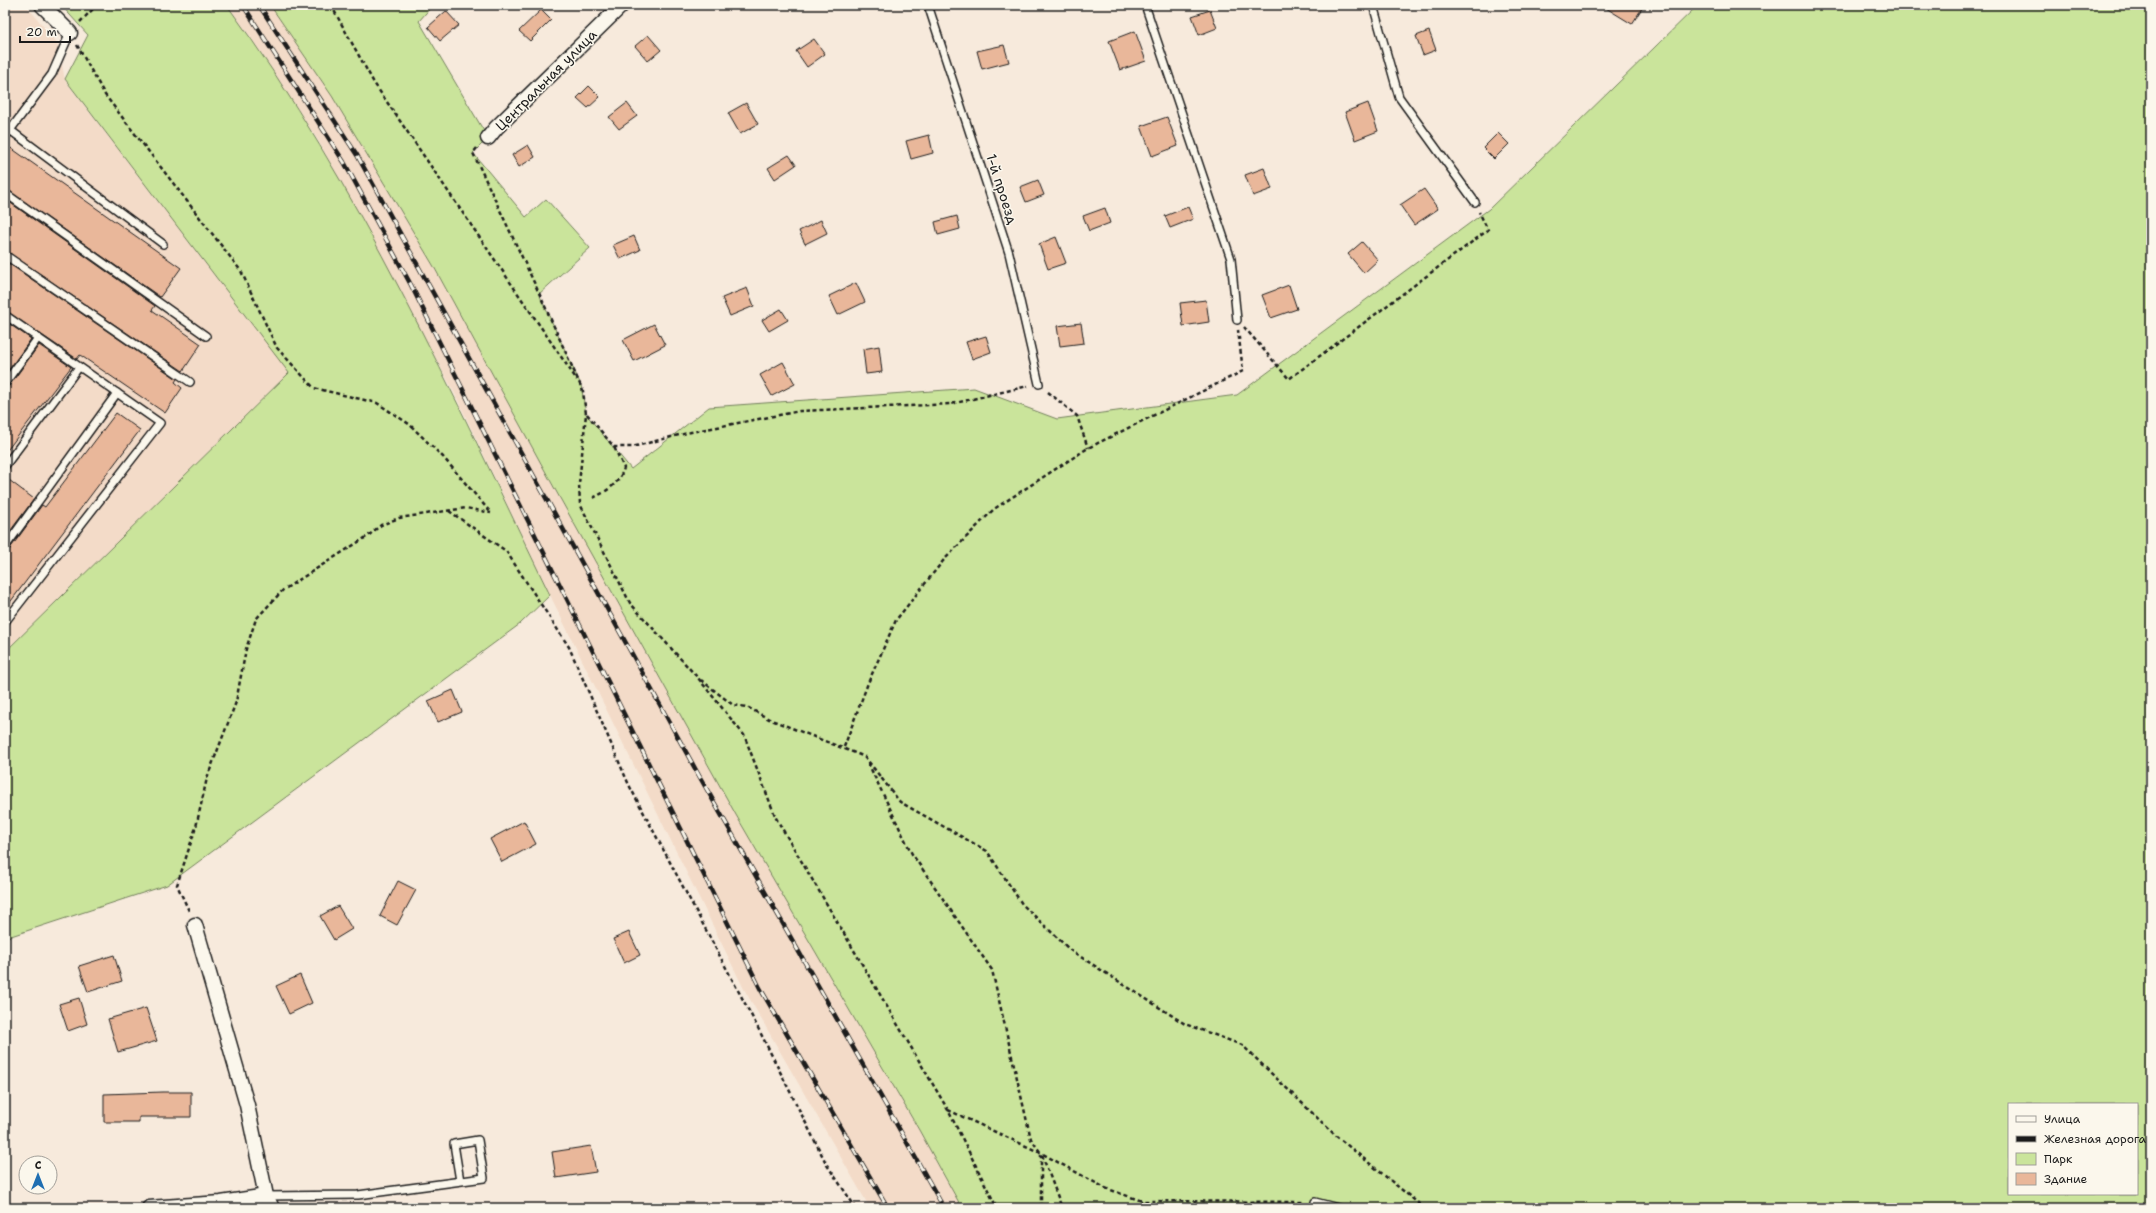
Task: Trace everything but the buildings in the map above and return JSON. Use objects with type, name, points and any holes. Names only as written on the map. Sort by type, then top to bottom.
[{"type":"street","points":[[42,5],[70,33]]},
{"type":"street","name":"Центральная улица","points":[[488,138],[496,128],[622,5]]},
{"type":"street","points":[[149,1208],[221,1203],[269,1202],[247,1105],[195,925]]},
{"type":"lane","name":"1-й проезд","points":[[928,5],[1009,254],[1038,384]]},
{"type":"lane","points":[[1145,5],[1231,259],[1237,320]]},
{"type":"lane","points":[[1373,5],[1399,97],[1475,202]]},
{"type":"lane","points":[[5,137],[52,74],[70,33]]},
{"type":"lane","points":[[10,130],[163,244]]},
{"type":"lane","points":[[5,193],[206,336]]},
{"type":"lane","points":[[5,255],[190,382]]},
{"type":"lane","points":[[5,314],[160,423],[5,622]]},
{"type":"lane","points":[[5,383],[38,338]]},
{"type":"lane","points":[[5,466],[79,367]]},
{"type":"lane","points":[[5,547],[117,393]]},
{"type":"lane","points":[[269,1202],[358,1195],[460,1182],[484,1178],[478,1140],[454,1144],[460,1182]]},
{"type":"lane","points":[[1315,1202],[1338,1208]]},
{"type":"path","points":[[97,5],[70,33],[105,95],[241,271],[277,348],[314,388],[377,403],[409,424],[443,457],[491,513],[466,508],[399,518],[381,525],[368,536],[283,590],[256,619],[246,649],[236,702],[207,778],[196,827],[177,885],[195,925]]},
{"type":"path","points":[[331,5],[374,83],[581,385]]},
{"type":"path","points":[[488,138],[472,153],[581,385],[586,414],[579,484],[580,504],[630,603],[698,678],[744,735],[776,818],[948,1110],[997,1208]]},
{"type":"path","points":[[1237,320],[1289,379],[1488,230],[1475,202]]},
{"type":"path","points":[[844,747],[868,684],[896,620],[943,561],[994,509],[1088,448],[1244,371],[1237,320]]},
{"type":"path","points":[[614,447],[632,446],[691,432],[800,411],[950,404],[1038,384],[1077,416],[1088,448]]},
{"type":"path","points":[[586,414],[614,447],[624,468],[622,476],[609,490],[593,498]]},
{"type":"path","points":[[449,511],[506,551],[569,647],[629,785],[758,1028],[827,1165],[856,1208]]},
{"type":"path","points":[[698,678],[733,705],[747,707],[769,719],[844,747],[865,757],[900,802],[987,851],[1022,904],[1070,950],[1185,1024],[1242,1045],[1335,1135],[1424,1208]]},
{"type":"path","points":[[865,757],[912,854],[992,970],[1031,1139],[1041,1153],[1062,1208]]},
{"type":"path","points":[[948,1110],[1041,1153],[1105,1188],[1142,1201],[1315,1202]]},
{"type":"path","points":[[1041,1153],[1041,1208]]},
{"type":"path","points":[[1142,1201],[1144,1208]]},
{"type":"shaded area","points":[[5,5],[26,5],[58,44],[65,80],[289,373],[5,652]]},
{"type":"shaded area","points":[[227,5],[270,5],[332,96],[433,265],[556,491],[736,815],[919,1130],[962,1208],[870,1208],[744,989],[550,595],[454,392],[319,142],[250,36]]},
{"type":"green space","points":[[61,5],[227,5],[275,74],[320,146],[362,218],[402,292],[440,368],[550,595],[520,624],[167,885],[5,938],[5,652],[289,373],[65,79],[88,35]]},
{"type":"green space","points":[[270,5],[433,5],[419,21],[488,138],[473,153],[526,217],[546,199],[590,248],[539,294],[581,385],[586,414],[631,469],[709,407],[974,388],[1057,419],[1237,395],[1489,209],[1698,5],[2151,5],[2151,1208],[962,1208],[919,1130],[736,815],[556,491],[433,265],[332,96]]},
{"type":"railway","points":[[243,5],[344,162],[411,285],[760,988],[888,1208]]},
{"type":"railway","points":[[259,5],[357,155],[697,772],[944,1208]]}]
